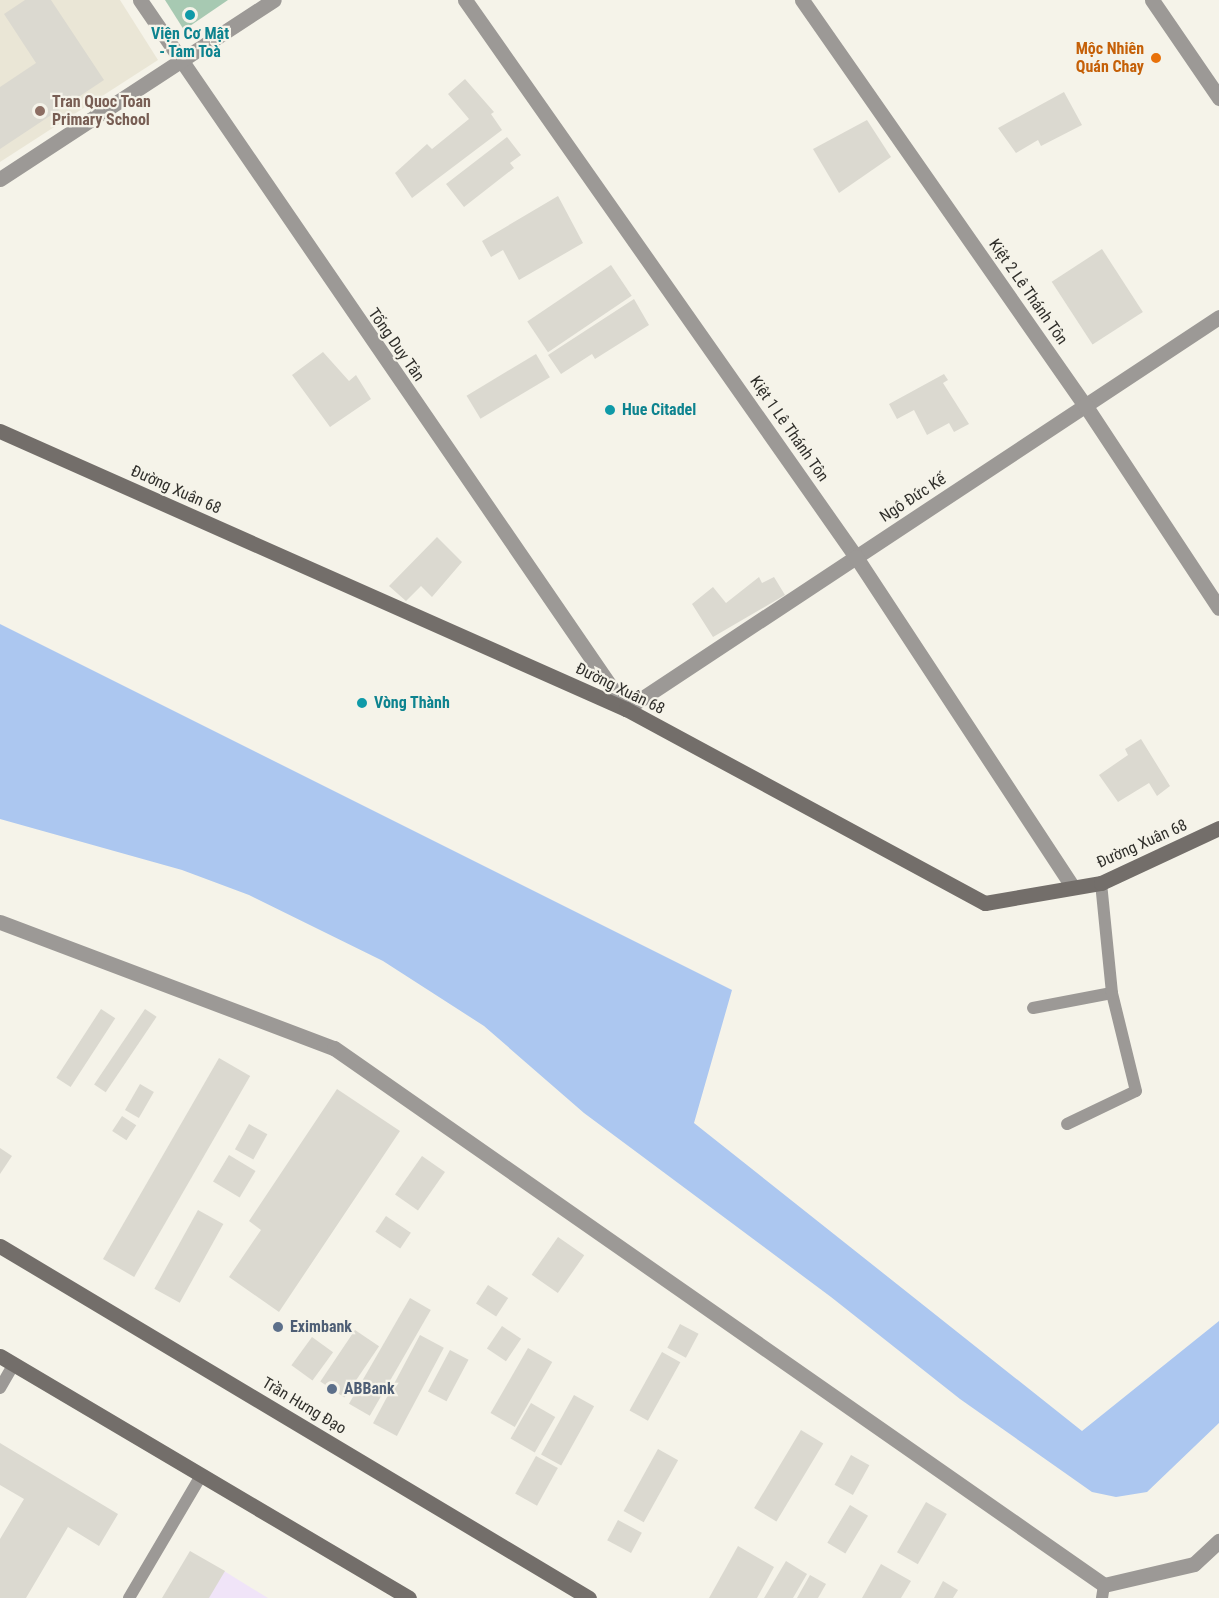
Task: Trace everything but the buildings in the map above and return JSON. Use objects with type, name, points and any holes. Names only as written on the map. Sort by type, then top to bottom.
[{"type":"street","name":"Tống Duy Tân","points":[[140,0],[180,63],[626,709]]},
{"type":"street","points":[[0,179],[274,0]]},
{"type":"street","name":"Kiệt 1 Lê Thánh Tôn","points":[[465,0],[856,557],[1072,886]]},
{"type":"street","name":"Kiệt 2 Lê Thánh Tôn","points":[[802,0],[1085,405],[1219,608]]},
{"type":"street","points":[[1152,0],[1219,98]]},
{"type":"street","name":"Ngô Đức Kế","points":[[626,709],[1219,317]]},
{"type":"street","name":"Đường Xuân 68","points":[[0,431],[626,709],[985,903],[1072,886],[1101,884],[1219,828]]},
{"type":"street","points":[[0,922],[334,1048],[1103,1591],[1194,1564],[1219,1541]]},
{"type":"street","name":"Trần Hưng Đạo","points":[[0,1246],[589,1598]]},
{"type":"street","points":[[7,1360],[409,1598]]},
{"type":"lane","points":[[1068,1124],[1136,1091],[1112,993],[1101,884]]},
{"type":"lane","points":[[1033,1008],[1112,993]]},
{"type":"lane","points":[[0,1388],[7,1360]]},
{"type":"lane","points":[[129,1598],[201,1476]]},
{"type":"shaded area","name":"Tran Quoc Toan Primary School","points":[[0,0],[120,0],[158,60],[0,162]]},
{"type":"shaded area","points":[[224,1571],[268,1598],[208,1598]]},
{"type":"green space","name":"Viện Cơ Mật - Tam Toà","points":[[165,0],[228,0],[184,30]]},
{"type":"water","points":[[0,624],[732,990],[694,1123],[1082,1431],[1219,1321],[1219,1423],[1147,1492],[1116,1497],[1092,1492],[960,1399],[831,1297],[584,1113],[484,1026],[383,961],[249,895],[182,870],[0,819]]},
{"type":"place","name":"Viện Cơ Mật - Tam Toà","points":[[190,15]]},
{"type":"place","name":"Mộc Nhiên Quán Chay","points":[[1156,58]]},
{"type":"place","name":"Tran Quoc Toan Primary School","points":[[40,111]]},
{"type":"place","name":"Hue Citadel","points":[[610,410]]},
{"type":"place","name":"Vòng Thành","points":[[362,703]]},
{"type":"place","name":"Eximbank","points":[[278,1327]]},
{"type":"place","name":"ABBank","points":[[332,1389]]}]
